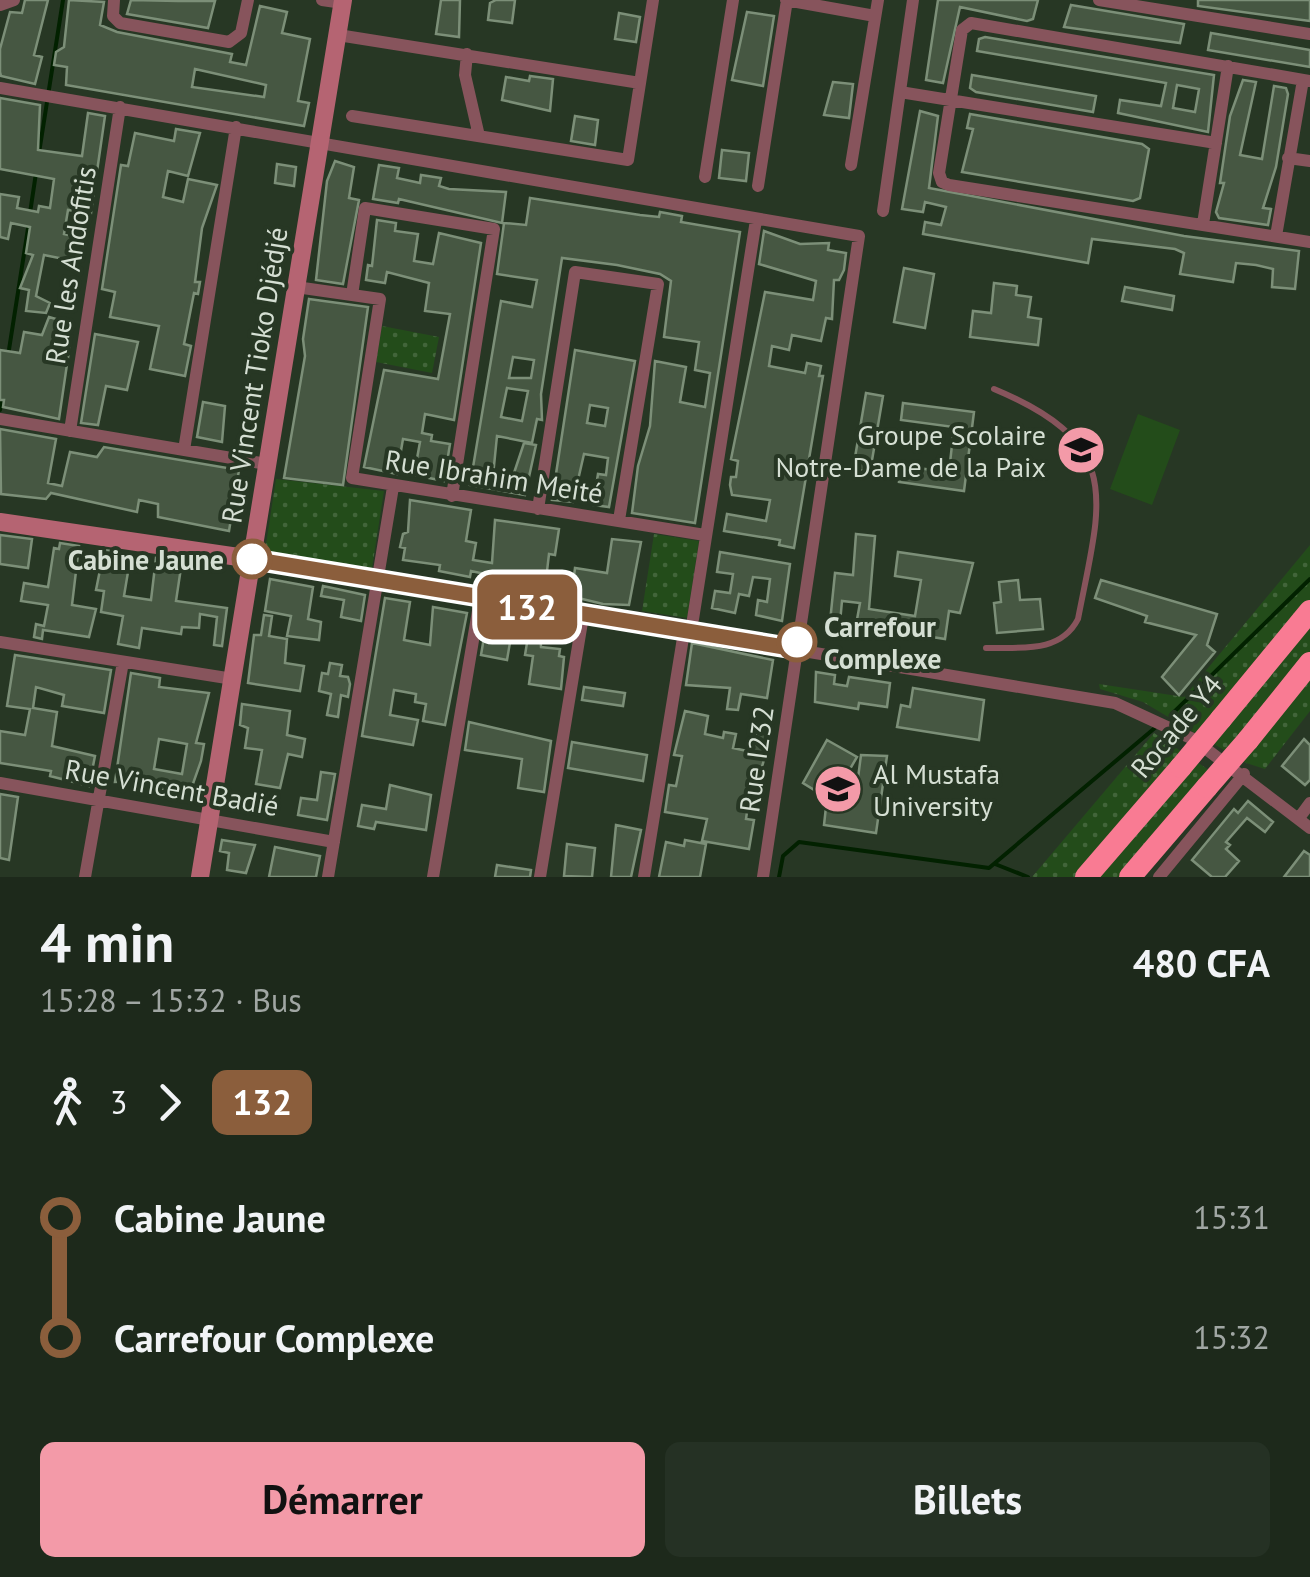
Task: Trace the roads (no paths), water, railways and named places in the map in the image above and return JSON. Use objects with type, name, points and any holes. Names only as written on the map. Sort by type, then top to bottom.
[{"type":"highway","name":"Rocade Y4","points":[[1086,877],[1310,611]]},
{"type":"highway","points":[[1130,877],[1310,663]]},
{"type":"street","points":[[0,4],[14,0]]},
{"type":"street","points":[[114,0],[113,16],[120,23],[229,42],[241,33],[248,0]]},
{"type":"street","points":[[322,0],[343,2]]},
{"type":"street","points":[[705,177],[732,0]]},
{"type":"street","points":[[758,186],[786,0],[875,16]]},
{"type":"street","points":[[851,165],[878,0]]},
{"type":"street","points":[[883,211],[913,0]]},
{"type":"street","points":[[1099,0],[1310,34]]},
{"type":"street","points":[[352,116],[628,160],[648,1]]},
{"type":"street","name":"Rue Vincent Tioko Djédjé","points":[[200,877],[301,288],[343,2]]},
{"type":"street","points":[[1276,236],[1306,80],[971,23],[962,30],[939,173],[945,184],[1310,242]]},
{"type":"street","points":[[338,35],[640,83]]},
{"type":"street","points":[[467,54],[465,75],[479,136]]},
{"type":"street","points":[[1203,224],[1228,66]]},
{"type":"street","points":[[0,88],[756,220],[694,619]]},
{"type":"street","points":[[900,92],[1216,143]]},
{"type":"street","name":"Rue les Andofitis","points":[[70,431],[120,107]]},
{"type":"street","points":[[184,450],[236,127]]},
{"type":"street","points":[[1288,158],[1310,162]]},
{"type":"street","points":[[301,288],[352,295],[365,208],[494,228],[452,496]]},
{"type":"street","name":"Rue I232","points":[[756,220],[860,236],[763,877]]},
{"type":"street","points":[[538,510],[574,272],[658,284],[620,520]]},
{"type":"street","name":"Rue Ibrahim Meité","points":[[352,295],[380,299],[352,478],[705,535]]},
{"type":"street","points":[[0,419],[268,464]]},
{"type":"street","points":[[328,877],[393,487]]},
{"type":"street","points":[[0,522],[252,559],[1115,703],[1193,738],[1304,823],[1310,803]]},
{"type":"street","points":[[433,877],[480,600]]},
{"type":"street","points":[[540,877],[583,616]]},
{"type":"street","points":[[644,877],[684,632]]},
{"type":"street","points":[[0,642],[232,678]]},
{"type":"street","points":[[85,877],[122,662]]},
{"type":"street","points":[[1160,877],[1244,774]]},
{"type":"street","name":"Rue Vincent Badié","points":[[0,783],[334,842]]},
{"type":"lane","points":[[986,648],[1042,646],[1071,634],[1078,619],[1099,512],[1097,481],[1078,443],[1032,404],[994,389]]},
{"type":"waterway","points":[[39,153],[63,0]]},
{"type":"waterway","points":[[30,213],[36,173]]},
{"type":"waterway","points":[[8,356],[29,222]]},
{"type":"waterway","points":[[0,410],[2,395]]},
{"type":"waterway","points":[[1172,714],[1310,579]]},
{"type":"waterway","points":[[779,877],[783,856],[799,842],[989,868],[1156,727]]},
{"type":"waterway","points":[[995,864],[1028,877]]},
{"type":"place","name":"Groupe Scolaire Notre-Dame de la Paix","points":[[1081,450]]},
{"type":"place","name":"Cabine Jaune","points":[[252,559]]},
{"type":"place","name":"Carrefour Complexe","points":[[797,642]]},
{"type":"place","name":"Al Mustafa University","points":[[838,789]]}]
